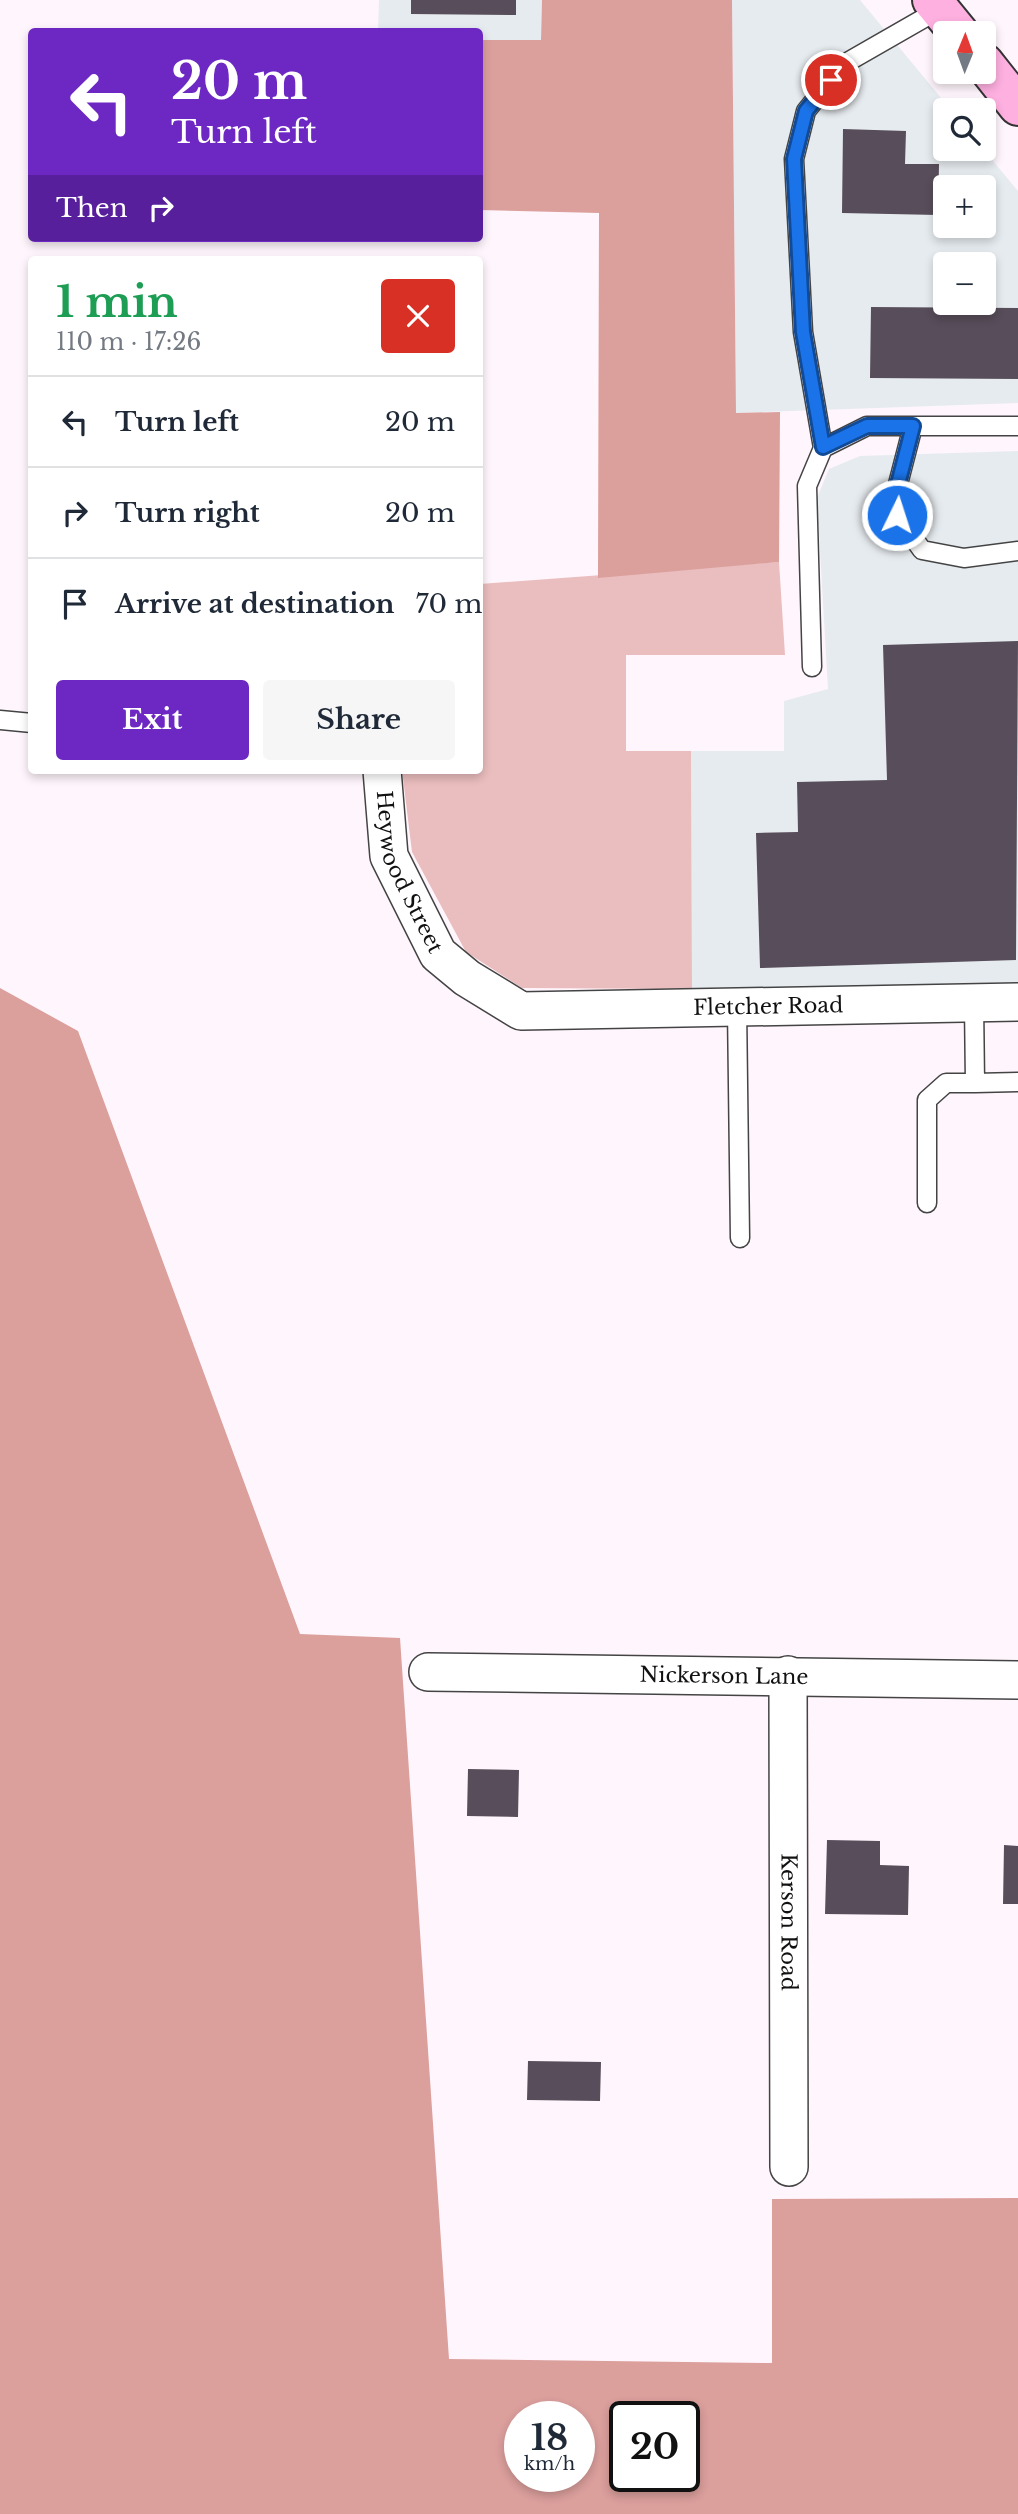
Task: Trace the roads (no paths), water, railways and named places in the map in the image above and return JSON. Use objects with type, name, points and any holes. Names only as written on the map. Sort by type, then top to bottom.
[{"type":"main road","points":[[996,78],[1018,106]]},
{"type":"street","name":"Heywood Street","points":[[382,774],[390,856],[438,954],[467,978],[521,1011]]},
{"type":"street","name":"Fletcher Road","points":[[521,1011],[1018,1002]]},
{"type":"street","name":"Nickerson Lane","points":[[428,1672],[1018,1680]]},
{"type":"street","name":"Kerson Road","points":[[788,1675],[789,2167]]},
{"type":"lane","points":[[812,667],[807,486],[823,447],[803,332],[794,159],[806,111],[844,64],[944,14]]},
{"type":"lane","points":[[823,447],[867,426],[1018,426]]},
{"type":"lane","points":[[913,426],[897,488],[897,515],[922,550],[964,558],[1018,551]]},
{"type":"lane","points":[[0,720],[28,723]]},
{"type":"lane","points":[[974,1003],[975,1083]]},
{"type":"lane","points":[[737,1007],[740,1238]]},
{"type":"lane","points":[[928,1203],[927,1100],[946,1083],[1018,1082]]}]
